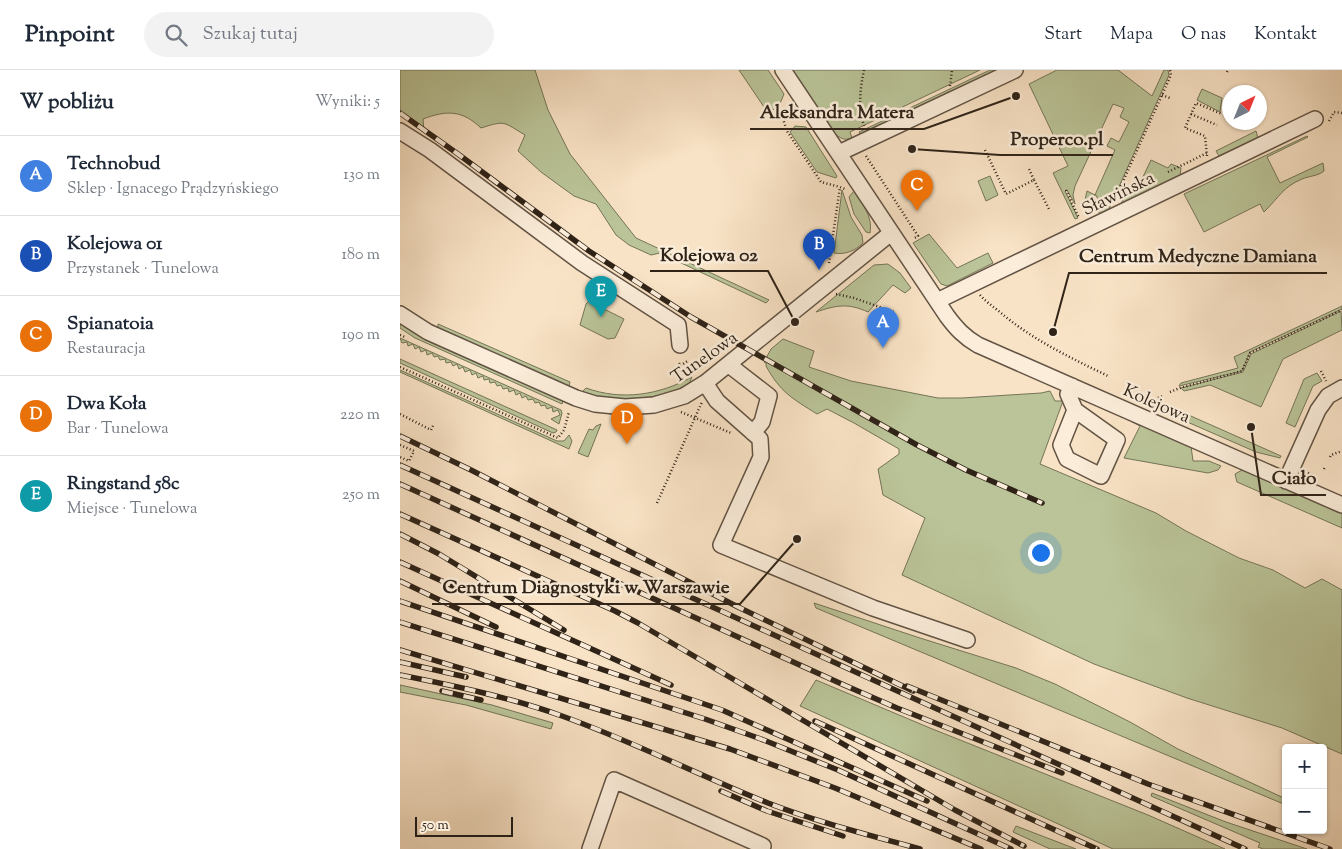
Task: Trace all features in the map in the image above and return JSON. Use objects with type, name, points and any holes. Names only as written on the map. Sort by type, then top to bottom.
[{"type":"street","points":[[783,70],[937,301]]},
{"type":"street","points":[[838,153],[1015,70]]},
{"type":"street","name":"Sławińska","points":[[937,301],[1321,121]]},
{"type":"street","points":[[400,132],[430,150],[582,263],[678,325],[680,346]]},
{"type":"street","name":"Tunelowa","points":[[400,314],[428,332],[576,398],[595,404],[625,408],[654,405],[684,396],[705,384],[891,233]]},
{"type":"street","name":"Kolejowa","points":[[937,301],[959,332],[978,345],[1072,386],[1232,464],[1286,480],[1342,505]]},
{"type":"street","points":[[729,365],[769,396],[762,422],[749,429]]},
{"type":"street","points":[[705,384],[717,401],[760,439],[761,457],[721,545],[873,608],[967,640]]},
{"type":"street","points":[[1072,386],[1068,394],[1075,410]]},
{"type":"street","points":[[1286,480],[1322,403],[1328,396],[1342,388]]},
{"type":"street","points":[[590,849],[614,780],[762,846],[762,849]]},
{"type":"path","points":[[864,70],[860,110],[865,127]]},
{"type":"path","points":[[950,86],[952,70]]},
{"type":"path","points":[[1118,194],[1171,75],[1170,70]]},
{"type":"path","points":[[1162,95],[1170,98]]},
{"type":"path","points":[[1207,159],[1205,136],[1185,128],[1196,103],[1222,114]]},
{"type":"path","points":[[792,112],[783,119],[787,131],[821,182],[845,189]]},
{"type":"path","points":[[1321,121],[1334,112],[1342,113]]},
{"type":"path","points":[[1191,114],[1217,125]]},
{"type":"path","points":[[985,150],[1006,194],[1034,180]]},
{"type":"path","points":[[1168,172],[1207,152]]},
{"type":"path","points":[[866,156],[918,236],[909,242]]},
{"type":"path","points":[[1029,169],[1050,211]]},
{"type":"path","points":[[829,263],[840,187]]},
{"type":"path","points":[[1066,190],[1082,223]]},
{"type":"path","points":[[894,208],[898,206]]},
{"type":"path","points":[[978,292],[984,299],[1030,334],[1066,356],[1108,376]]},
{"type":"path","points":[[832,293],[854,298],[894,312]]},
{"type":"path","points":[[1170,392],[1242,372],[1250,353],[1342,310]]},
{"type":"path","points":[[400,335],[405,337]]},
{"type":"path","points":[[679,363],[680,366],[689,360]]},
{"type":"path","points":[[400,367],[558,438],[564,430],[569,412]]},
{"type":"path","points":[[1321,371],[1327,382]]},
{"type":"path","points":[[1158,398],[1163,396]]},
{"type":"path","points":[[657,503],[702,400]]},
{"type":"path","points":[[680,411],[734,434],[749,429]]},
{"type":"path","points":[[400,414],[431,430],[434,424]]},
{"type":"path","points":[[400,445],[414,452],[409,461],[400,456]]},
{"type":"path","points":[[1330,457],[1342,451]]},
{"type":"green space","points":[[400,70],[535,70],[548,110],[570,154],[636,238],[769,300],[766,303],[660,253],[651,255],[629,245],[616,235],[596,204],[574,196],[541,172],[518,151],[525,135],[508,125],[500,123],[481,128],[461,115],[447,113],[423,119],[424,131],[400,114]]},
{"type":"green space","points":[[739,70],[768,70],[784,94],[779,106],[768,113]]},
{"type":"green space","points":[[792,70],[980,70],[850,132],[852,138],[844,139],[834,133]]},
{"type":"green space","points":[[990,70],[998,70],[861,135],[859,132]]},
{"type":"green space","points":[[1057,70],[1118,70],[1152,96],[1164,70],[1168,70],[1169,75],[1109,209],[1100,214],[1097,209],[1101,206],[1096,195],[1085,200],[1087,191],[1095,195],[1115,150],[1107,146],[1111,138],[1119,142],[1129,122],[1120,117],[1124,108],[1113,104],[1075,186],[1073,195],[1075,204],[1067,190],[1065,191],[1078,218],[1075,219],[1053,173],[1068,166],[1029,84]]},
{"type":"green space","points":[[1202,89],[1222,98],[1220,112],[1197,100]]},
{"type":"green space","points":[[795,126],[806,127],[837,176],[836,178],[817,172],[790,132]]},
{"type":"green space","points":[[1256,131],[1258,138],[1219,156],[1216,151]]},
{"type":"green space","points":[[1307,136],[1267,157],[1280,183],[1323,163],[1324,171],[1290,185],[1264,212],[1260,204],[1204,232],[1184,194]]},
{"type":"green space","points":[[1151,160],[1168,168],[1171,164],[1181,168],[1180,176],[1121,204],[1129,187],[1141,181]]},
{"type":"green space","points":[[990,176],[998,195],[986,201],[978,181]]},
{"type":"green space","points":[[842,190],[851,217],[862,235],[863,243],[850,252],[834,253]]},
{"type":"green space","points":[[854,191],[870,221],[870,233],[866,232],[854,214],[849,197]]},
{"type":"green space","points":[[929,234],[957,268],[988,253],[993,263],[947,286],[941,284],[913,243]]},
{"type":"green space","points":[[888,264],[900,273],[911,288],[905,293],[893,285],[868,312],[854,307],[842,306],[816,312],[874,265]]},
{"type":"green space","points":[[590,300],[624,319],[615,338],[608,339],[580,325],[586,304]]},
{"type":"green space","points":[[1342,306],[1342,309],[1250,352],[1242,371],[1179,386],[1181,383],[1238,368],[1234,357]]},
{"type":"green space","points":[[1341,311],[1342,330],[1283,359],[1261,407],[1210,385],[1184,391],[1181,388],[1243,372],[1251,354]]},
{"type":"green space","points":[[400,323],[438,345],[563,401],[562,404],[415,338],[400,328]]},
{"type":"green space","points":[[438,324],[570,382],[569,386],[441,331],[438,328]]},
{"type":"green space","points":[[400,338],[561,410],[559,424],[551,419],[560,415],[558,410],[553,412],[552,407],[547,409],[545,405],[541,406],[539,402],[535,403],[533,399],[528,400],[526,396],[522,398],[520,393],[516,395],[514,390],[509,392],[508,388],[503,389],[501,385],[497,386],[495,382],[490,383],[489,379],[484,380],[483,376],[478,378],[476,373],[472,375],[470,370],[465,372],[463,367],[459,369],[457,364],[453,366],[451,362],[446,363],[445,359],[440,360],[438,356],[434,357],[432,353],[427,355],[426,350],[421,352],[419,347],[415,349],[413,344],[408,346],[407,342],[402,343]]},
{"type":"green space","points":[[783,339],[814,351],[809,367],[851,381],[938,398],[1050,391],[1055,401],[1063,401],[1040,464],[1156,513],[1186,531],[1239,558],[1273,570],[1305,588],[1322,579],[1342,590],[1342,754],[1327,748],[1327,744],[1319,744],[1282,728],[1187,698],[1094,664],[902,575],[925,518],[883,495],[878,469],[899,454],[899,449],[827,409],[817,414],[794,399],[782,389],[764,362],[771,349]]},
{"type":"green space","points":[[400,359],[557,430],[553,433],[400,363]]},
{"type":"green space","points":[[400,370],[557,441],[564,441],[569,435],[572,441],[569,449],[400,372]]},
{"type":"green space","points":[[1317,373],[1322,381],[1313,386],[1295,427],[1286,423],[1304,379]]},
{"type":"green space","points":[[692,377],[689,384],[676,390],[637,399],[609,398],[582,392],[586,388],[613,394],[640,394],[667,388]]},
{"type":"green space","points":[[1092,401],[1191,446],[1193,461],[1209,461],[1221,466],[1218,470],[1208,473],[1124,458],[1140,426]]},
{"type":"green space","points":[[1153,404],[1166,405],[1281,456],[1280,458],[1256,452],[1153,407]]},
{"type":"green space","points":[[601,424],[588,457],[578,453],[589,429],[593,430]]},
{"type":"green space","points":[[1244,469],[1342,512],[1342,528],[1237,482],[1235,474]]},
{"type":"green space","points":[[814,603],[1016,668],[1055,684],[1178,749],[1282,797],[1282,803],[816,608]]},
{"type":"green space","points":[[816,680],[930,728],[1148,815],[1225,849],[1113,849],[800,706]]},
{"type":"green space","points":[[400,685],[492,705],[553,723],[551,729],[466,705],[400,692]]},
{"type":"green space","points":[[1152,793],[1226,822],[1307,849],[1263,849],[1258,847],[1260,843],[1151,796]]},
{"type":"green space","points":[[1016,826],[1076,849],[1050,849],[1013,832]]},
{"type":"railway","points":[[400,113],[589,251],[691,317],[917,445],[966,470],[1042,503]]},
{"type":"railway","points":[[400,436],[471,470],[738,607],[913,691]]},
{"type":"railway","points":[[400,465],[1245,849]]},
{"type":"railway","points":[[400,484],[844,685],[1062,773]]},
{"type":"railway","points":[[400,514],[638,623],[955,810],[1024,846]]},
{"type":"railway","points":[[400,534],[439,554],[564,630]]},
{"type":"railway","points":[[400,562],[671,685]]},
{"type":"railway","points":[[400,581],[496,627]]},
{"type":"railway","points":[[400,601],[722,710],[927,801]]},
{"type":"railway","points":[[400,622],[705,719],[761,739],[838,770],[1011,849]]},
{"type":"railway","points":[[400,650],[730,749],[835,788],[981,849]]},
{"type":"railway","points":[[400,662],[466,677]]},
{"type":"railway","points":[[400,675],[482,692],[542,709],[614,736],[768,803],[843,828],[920,849]]},
{"type":"railway","points":[[907,686],[1148,784],[1330,849]]},
{"type":"railway","points":[[442,691],[481,700]]},
{"type":"railway","points":[[815,721],[1097,849]]},
{"type":"railway","points":[[721,791],[767,811],[843,836]]},
{"type":"place","name":"Aleksandra Matera","points":[[1016,96]]},
{"type":"place","name":"Properco.pl","points":[[912,149]]},
{"type":"place","name":"Spianatoia","points":[[917,211]]},
{"type":"place","name":"Kolejowa 01","points":[[819,270]]},
{"type":"place","name":"Ringstand 58c","points":[[601,317]]},
{"type":"place","name":"Kolejowa 02","points":[[795,322]]},
{"type":"place","name":"Centrum Medyczne Damiana","points":[[1053,332]]},
{"type":"place","name":"Technobud","points":[[883,348]]},
{"type":"place","name":"Ciało","points":[[1251,427]]},
{"type":"place","name":"Dwa Koła","points":[[627,444]]},
{"type":"place","name":"Centrum Diagnostyki w Warszawie","points":[[797,539]]}]
